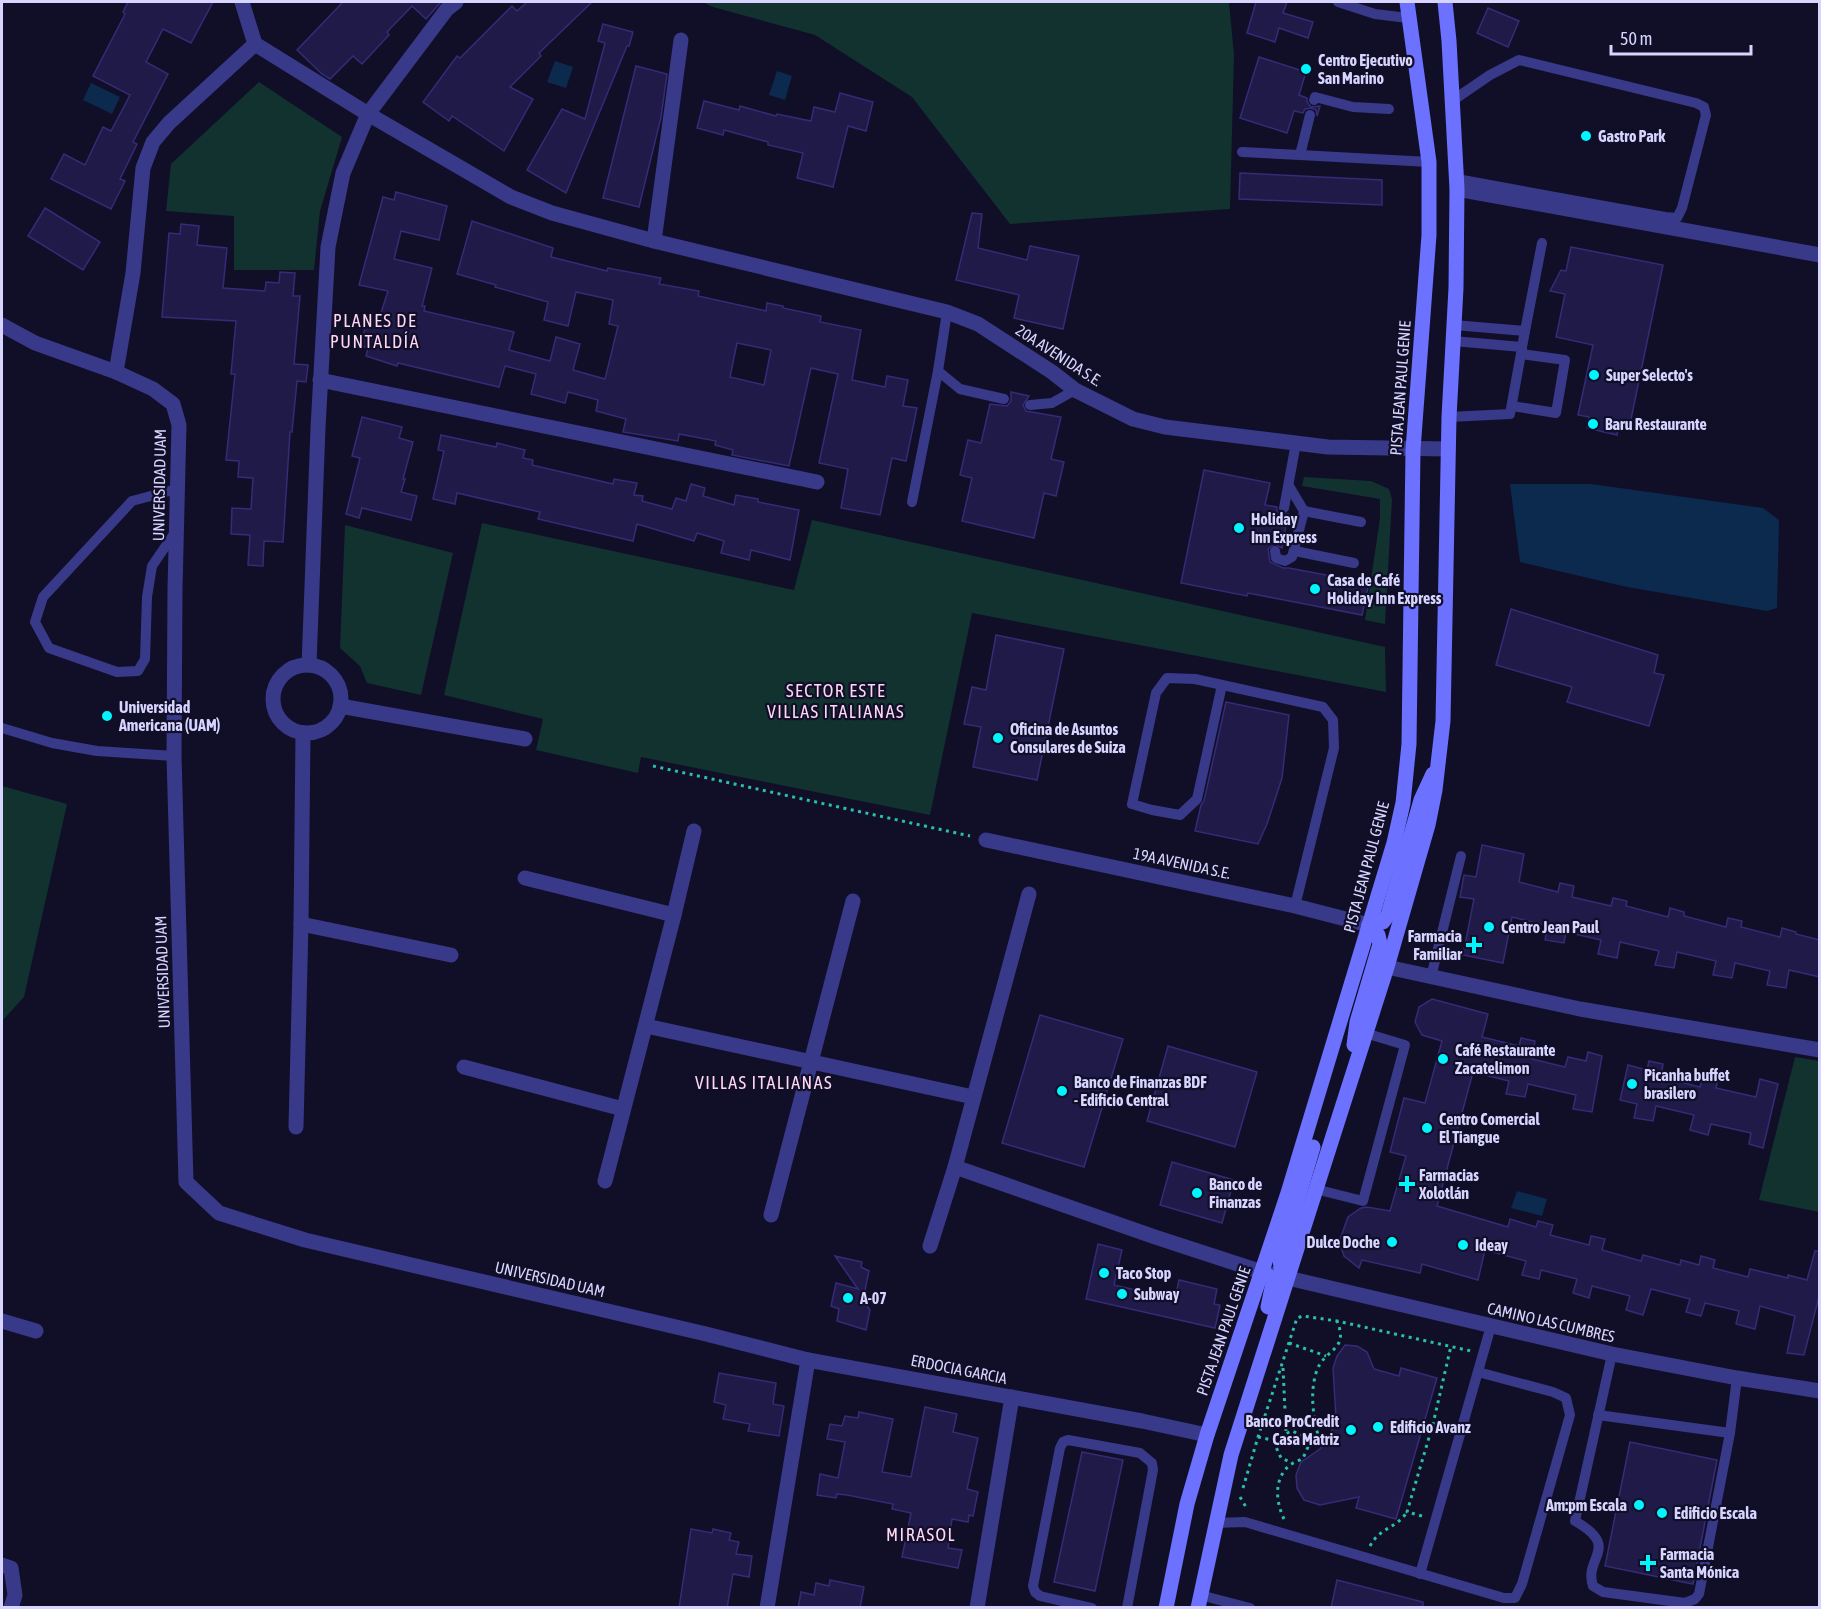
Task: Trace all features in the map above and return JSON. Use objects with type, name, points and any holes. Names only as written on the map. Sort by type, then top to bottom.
[{"type":"main road","name":"PISTA JEAN PAUL GENIE","points":[[1199,1601],[1215,1523],[1318,1094],[1395,843],[1403,803],[1407,756],[1413,450],[1429,235],[1429,162],[1407,2]]},
{"type":"main road","name":"PISTA JEAN PAUL GENIE","points":[[1166,1608],[1187,1504],[1207,1435],[1276,1274],[1315,1190],[1387,967],[1428,825],[1439,764],[1443,721],[1448,449],[1457,184],[1445,2]]},
{"type":"main road","points":[[1353,1071],[1355,1030],[1380,944],[1378,935],[1370,925],[1383,922],[1388,915],[1421,800],[1439,764]]},
{"type":"main road","points":[[1231,1455],[1235,1411],[1272,1296],[1272,1278],[1281,1269],[1280,1258],[1316,1136],[1318,1094]]},
{"type":"street","points":[[116,372],[133,273],[143,168],[153,142],[169,123],[255,44],[242,2]]},
{"type":"street","points":[[309,665],[320,380],[328,247],[343,173],[368,114],[447,9],[456,2]]},
{"type":"street","points":[[654,241],[681,40]]},
{"type":"street","name":"20A AVENIDA S.E.","points":[[255,44],[368,114],[511,197],[552,213],[654,241],[798,274],[946,312],[978,324],[1052,372],[1075,390],[1133,419],[1154,424],[1328,447],[1448,449]]},
{"type":"street","points":[[1457,184],[1820,255]]},
{"type":"street","name":"UNIVERSIDAD UAM","points":[[2,325],[35,343],[116,372],[153,389],[173,404],[179,425],[174,756],[186,1182],[219,1213],[305,1240],[706,1334]]},
{"type":"street","points":[[320,380],[817,482]]},
{"type":"street","points":[[309,665],[330,674],[337,683],[340,706],[333,721],[320,731],[303,733],[291,730],[282,723],[272,702],[274,690],[286,671],[297,666],[309,665]]},
{"type":"street","points":[[340,706],[525,739]]},
{"type":"street","points":[[296,1127],[303,733]]},
{"type":"street","points":[[605,1181],[694,831]]},
{"type":"street","name":"19A AVENIDA S.E.","points":[[986,840],[1295,906],[1370,925]]},
{"type":"street","points":[[525,878],[674,915]]},
{"type":"street","points":[[930,1246],[955,1167],[1029,894]]},
{"type":"street","points":[[771,1215],[852,901]]},
{"type":"street","points":[[301,924],[451,956]]},
{"type":"street","points":[[1387,967],[1580,1009],[1820,1050]]},
{"type":"street","points":[[646,1026],[973,1097]]},
{"type":"street","points":[[464,1067],[623,1109]]},
{"type":"street","points":[[955,1167],[1155,1237],[1276,1274]]},
{"type":"street","name":"CAMINO LAS CUMBRES","points":[[1276,1274],[1612,1354],[1820,1391]]},
{"type":"street","points":[[2,1321],[36,1331]]},
{"type":"street","name":"ERDOCIA GARCIA","points":[[706,1334],[808,1360],[1207,1435]]},
{"type":"street","points":[[767,1608],[808,1360]]},
{"type":"street","points":[[977,1608],[1012,1397]]},
{"type":"street","points":[[2,1565],[11,1568],[15,1596],[11,1608]]},
{"type":"lane","points":[[1338,2],[1351,4],[1375,14],[1408,18]]},
{"type":"lane","points":[[1452,101],[1490,75],[1519,60],[1696,103],[1704,106],[1706,115],[1682,208],[1677,218],[1457,184]]},
{"type":"lane","points":[[1314,100],[1314,98],[1353,107],[1389,109]]},
{"type":"lane","points":[[1300,154],[1310,115]]},
{"type":"lane","points":[[1242,152],[1429,162]]},
{"type":"lane","points":[[1449,417],[1510,414],[1542,243]]},
{"type":"lane","points":[[912,502],[938,371],[946,312]]},
{"type":"lane","points":[[1454,325],[1525,331]]},
{"type":"lane","points":[[1453,341],[1565,360],[1556,413],[1512,406]]},
{"type":"lane","points":[[938,371],[960,389],[1004,399]]},
{"type":"lane","points":[[1030,405],[1052,403],[1075,390]]},
{"type":"lane","points":[[1284,508],[1296,443]]},
{"type":"lane","points":[[1275,551],[1276,558],[1285,561],[1292,557],[1304,511],[1289,486]]},
{"type":"lane","points":[[176,531],[152,566],[147,597],[145,659],[138,671],[117,672],[49,648],[35,622],[42,597],[132,501],[177,489]]},
{"type":"lane","points":[[1304,511],[1361,522]]},
{"type":"lane","points":[[1295,551],[1354,563]]},
{"type":"lane","points":[[1222,685],[1197,799],[1180,814],[1132,804],[1156,693],[1167,678],[1195,679],[1323,707],[1333,720],[1334,748],[1295,906]]},
{"type":"lane","points":[[2,728],[52,743],[97,751],[174,756]]},
{"type":"lane","points":[[1431,977],[1461,856]]},
{"type":"lane","points":[[1315,1190],[1363,1201],[1405,1045],[1365,1033]]},
{"type":"lane","points":[[1420,1574],[1491,1326]]},
{"type":"lane","points":[[1612,1354],[1575,1521],[1590,1530],[1597,1538],[1598,1550],[1591,1580],[1593,1586],[1603,1592],[1679,1603],[1691,1602],[1699,1594],[1730,1433],[1737,1378]]},
{"type":"lane","points":[[1215,1523],[1245,1522],[1504,1598],[1515,1598],[1522,1584],[1570,1415],[1566,1398],[1553,1392],[1478,1372]]},
{"type":"lane","points":[[1598,1415],[1730,1433]]},
{"type":"lane","points":[[1092,1608],[1040,1596],[1035,1592],[1033,1586],[1060,1448],[1063,1442],[1068,1440],[1140,1454],[1152,1462],[1153,1470],[1127,1608]]},
{"type":"lane","points":[[1199,1601],[1250,1608]]},
{"type":"path","points":[[653,766],[986,840]]},
{"type":"path","points":[[1233,1523],[1258,1437],[1298,1318],[1303,1316],[1337,1321],[1471,1351],[1478,1372]]},
{"type":"path","points":[[1306,1441],[1318,1435],[1313,1404],[1316,1372],[1326,1356],[1341,1341],[1342,1336],[1337,1321]]},
{"type":"path","points":[[1289,1343],[1326,1356]]},
{"type":"path","points":[[1365,1558],[1375,1536],[1400,1522],[1407,1512],[1433,1424],[1451,1346]]},
{"type":"path","points":[[1283,1364],[1286,1432]]},
{"type":"path","points":[[1433,1424],[1460,1434]]},
{"type":"path","points":[[1292,1463],[1281,1458],[1277,1453],[1277,1441],[1286,1432],[1298,1432],[1308,1447],[1303,1458],[1292,1463],[1286,1470],[1278,1484],[1276,1495],[1284,1520],[1299,1538]]},
{"type":"path","points":[[1258,1437],[1277,1441]]},
{"type":"path","points":[[1407,1512],[1435,1520]]},
{"type":"green space","points":[[702,2],[1229,2],[1234,55],[1230,209],[1010,224],[912,97],[815,35]]},
{"type":"green space","points":[[259,82],[342,137],[320,211],[314,270],[234,270],[234,216],[166,211],[171,164]]},
{"type":"green space","points":[[1304,477],[1371,481],[1389,489],[1392,499],[1385,624],[1365,620],[1380,518],[1380,499],[1302,486]]},
{"type":"green space","points":[[812,520],[1385,647],[1386,692],[972,613],[930,815],[641,757],[638,773],[536,750],[543,719],[444,695],[482,523],[794,590]]},
{"type":"green space","points":[[345,525],[453,553],[421,695],[367,683],[360,666],[340,648]]},
{"type":"green space","points":[[2,786],[67,804],[24,997],[2,1021]]},
{"type":"green space","points":[[1795,1057],[1819,1061],[1819,1212],[1759,1200]]},
{"type":"water","points":[[555,61],[573,67],[566,88],[547,82]]},
{"type":"water","points":[[777,71],[792,76],[785,100],[769,95]]},
{"type":"water","points":[[91,83],[120,97],[112,114],[83,100]]},
{"type":"water","points":[[1510,484],[1591,484],[1763,508],[1779,520],[1777,608],[1767,611],[1627,587],[1520,562]]},
{"type":"water","points":[[1517,1191],[1547,1199],[1542,1216],[1511,1208]]},
{"type":"building","points":[[128,2],[213,2],[191,43],[163,29],[146,62],[168,74],[133,142],[137,144],[120,179],[125,181],[111,209],[51,179],[64,154],[85,165],[103,127],[111,131],[130,95],[93,76],[125,14],[123,12]]},
{"type":"building","points":[[343,2],[441,2],[426,19],[412,6],[387,32],[389,35],[362,64],[353,56],[330,79],[297,50]]},
{"type":"building","points":[[527,2],[592,2],[539,53],[541,56],[510,87],[533,99],[504,151],[452,116],[449,121],[423,102],[457,56],[460,58],[512,6],[517,11]]},
{"type":"building","points":[[1256,2],[1287,2],[1283,13],[1313,22],[1308,38],[1279,28],[1275,42],[1247,33]]},
{"type":"building","points":[[1488,8],[1519,21],[1508,47],[1477,33]]},
{"type":"building","points":[[603,24],[633,32],[566,193],[527,170],[562,109],[585,119],[605,43],[598,41]]},
{"type":"building","points":[[1259,57],[1306,72],[1299,95],[1307,98],[1311,107],[1320,106],[1317,116],[1316,110],[1311,108],[1305,109],[1303,113],[1294,111],[1287,133],[1240,118]]},
{"type":"building","points":[[636,66],[667,74],[661,117],[639,207],[603,198]]},
{"type":"building","points":[[840,93],[873,102],[866,131],[848,126],[833,187],[797,178],[803,153],[768,145],[768,142],[724,130],[723,135],[697,128],[704,101],[739,110],[740,106],[776,116],[777,114],[811,121],[814,107],[835,112]]},
{"type":"building","points":[[1240,173],[1382,180],[1382,205],[1239,199]]},
{"type":"building","points":[[396,192],[447,206],[439,240],[401,231],[394,259],[432,268],[422,306],[425,306],[424,311],[514,332],[509,350],[550,361],[556,337],[580,344],[573,370],[605,379],[618,326],[609,324],[613,300],[576,292],[568,326],[544,320],[548,302],[457,274],[472,221],[553,248],[551,257],[607,271],[608,268],[661,278],[659,284],[699,291],[698,296],[766,311],[767,303],[783,306],[783,308],[821,316],[820,322],[861,330],[852,380],[885,387],[887,376],[908,380],[903,406],[917,408],[906,461],[892,458],[880,515],[841,508],[848,469],[819,463],[838,374],[811,368],[789,466],[732,455],[733,450],[715,445],[716,441],[679,434],[678,441],[623,432],[626,419],[596,411],[598,400],[568,392],[565,403],[531,394],[536,374],[505,366],[499,387],[398,363],[397,366],[366,356],[368,348],[360,345],[368,319],[378,322],[388,291],[359,285],[383,197],[394,200]],"holes":[[[737,343],[771,350],[764,385],[730,377]]]},
{"type":"building","points":[[45,208],[100,242],[83,270],[28,236]]},
{"type":"building","points":[[972,213],[982,214],[978,248],[1027,260],[1030,246],[1079,256],[1063,329],[1014,318],[1019,295],[956,280]]},
{"type":"building","points":[[181,224],[199,226],[197,245],[227,248],[223,288],[265,291],[266,282],[279,283],[280,272],[295,273],[293,296],[300,296],[294,364],[308,365],[306,382],[297,381],[292,432],[290,432],[283,542],[264,541],[263,566],[248,565],[250,535],[231,534],[232,508],[251,509],[253,478],[238,477],[239,461],[226,460],[235,374],[231,374],[236,321],[162,317],[169,233],[180,234]]},
{"type":"building","points":[[1571,247],[1663,265],[1630,424],[1620,422],[1617,435],[1587,428],[1589,417],[1578,415],[1593,345],[1556,337],[1565,294],[1550,291],[1561,270],[1566,271]]},
{"type":"building","points":[[1011,392],[1029,396],[1023,405],[1026,411],[1061,417],[1051,459],[1064,462],[1056,496],[1044,493],[1034,538],[962,521],[972,478],[960,475],[968,440],[981,443],[990,404],[1007,406],[1011,401]]},
{"type":"building","points":[[362,417],[402,427],[399,438],[413,442],[401,492],[417,496],[411,520],[362,508],[359,518],[346,514],[360,458],[352,456]]},
{"type":"building","points":[[441,435],[496,447],[497,443],[525,450],[523,458],[533,460],[532,465],[613,484],[614,479],[637,483],[634,495],[643,496],[642,501],[672,509],[676,498],[686,501],[691,484],[705,488],[703,496],[734,505],[736,495],[799,510],[790,560],[751,550],[749,560],[721,553],[724,541],[697,533],[694,541],[637,524],[633,541],[538,519],[540,512],[457,493],[455,504],[433,499],[444,451],[438,450]]},
{"type":"building","name":"Holiday Inn Express","points":[[1204,470],[1270,483],[1265,505],[1277,507],[1277,511],[1282,515],[1288,514],[1282,548],[1275,544],[1268,549],[1270,562],[1283,568],[1369,583],[1362,615],[1248,593],[1247,596],[1181,583]]},
{"type":"building","points":[[1511,609],[1658,655],[1654,673],[1664,675],[1649,726],[1567,702],[1572,687],[1496,665]]},
{"type":"building","points":[[996,635],[1064,649],[1037,780],[973,767],[981,727],[964,724],[972,687],[986,690]]},
{"type":"building","points":[[1226,702],[1289,715],[1282,778],[1258,844],[1195,831]]},
{"type":"building","points":[[1482,845],[1524,854],[1519,882],[1558,892],[1560,883],[1574,886],[1572,897],[1611,906],[1613,898],[1627,901],[1626,906],[1668,917],[1670,908],[1684,912],[1684,916],[1726,927],[1728,918],[1742,921],[1741,927],[1780,937],[1782,928],[1820,940],[1820,977],[1789,970],[1786,988],[1767,985],[1770,971],[1735,963],[1732,978],[1713,975],[1716,961],[1677,952],[1674,968],[1655,965],[1659,951],[1620,942],[1617,958],[1598,954],[1601,940],[1566,932],[1564,943],[1545,940],[1548,926],[1512,917],[1503,963],[1463,955],[1474,899],[1460,897],[1464,875],[1476,877]]},
{"type":"building","points":[[1432,999],[1488,1014],[1482,1037],[1519,1046],[1521,1038],[1535,1041],[1532,1059],[1565,1067],[1568,1057],[1586,1061],[1588,1052],[1602,1056],[1592,1112],[1573,1109],[1576,1095],[1528,1084],[1525,1097],[1506,1094],[1509,1081],[1473,1072],[1437,1206],[1508,1227],[1510,1219],[1536,1227],[1538,1221],[1553,1225],[1550,1235],[1589,1245],[1591,1236],[1605,1239],[1602,1250],[1641,1261],[1643,1255],[1680,1265],[1681,1260],[1699,1265],[1701,1256],[1715,1260],[1713,1268],[1748,1277],[1750,1269],[1807,1280],[1815,1251],[1820,1251],[1820,1293],[1804,1355],[1787,1353],[1795,1316],[1760,1306],[1755,1329],[1736,1324],[1739,1311],[1705,1303],[1701,1316],[1686,1312],[1690,1299],[1651,1289],[1643,1315],[1626,1310],[1630,1296],[1592,1286],[1589,1298],[1573,1293],[1577,1279],[1541,1270],[1539,1279],[1522,1275],[1526,1261],[1485,1250],[1478,1280],[1422,1264],[1420,1273],[1362,1260],[1359,1268],[1344,1256],[1339,1242],[1348,1217],[1361,1208],[1367,1207],[1390,1211],[1406,1156],[1390,1152],[1404,1098],[1425,1103],[1442,1041],[1422,1035],[1415,1022],[1419,1007]]},
{"type":"building","name":"Banco de Finanzas BDF - Edificio Central","points":[[1040,1015],[1123,1039],[1084,1167],[1002,1143]]},
{"type":"building","points":[[1168,1046],[1257,1072],[1235,1147],[1147,1121]]},
{"type":"building","points":[[1649,1061],[1663,1064],[1661,1077],[1700,1087],[1704,1073],[1719,1076],[1716,1088],[1756,1097],[1760,1079],[1778,1084],[1763,1148],[1749,1144],[1751,1133],[1711,1124],[1708,1135],[1690,1130],[1694,1115],[1656,1106],[1653,1121],[1634,1118],[1637,1104],[1620,1100],[1628,1065],[1647,1070]]},
{"type":"building","name":"Banco de Finanzas","points":[[1172,1162],[1234,1180],[1222,1223],[1160,1205]]},
{"type":"building","points":[[1098,1244],[1122,1250],[1114,1285],[1175,1299],[1179,1280],[1217,1289],[1214,1304],[1220,1305],[1215,1328],[1086,1299]]},
{"type":"building","name":"A-07","points":[[835,1256],[862,1262],[861,1267],[869,1271],[863,1300],[870,1310],[866,1330],[837,1321],[839,1309],[831,1306],[836,1283],[858,1289]]},
{"type":"building","name":"Edificio Avanz","points":[[1345,1345],[1357,1346],[1367,1352],[1374,1369],[1399,1376],[1401,1368],[1437,1378],[1396,1519],[1356,1508],[1359,1497],[1320,1505],[1304,1500],[1297,1488],[1296,1475],[1301,1462],[1320,1449],[1330,1436],[1336,1418],[1333,1368],[1337,1356]]},
{"type":"building","points":[[719,1373],[776,1383],[773,1404],[784,1406],[779,1436],[748,1431],[750,1424],[723,1419],[726,1405],[714,1402]]},
{"type":"building","points":[[925,1407],[957,1414],[953,1432],[978,1438],[967,1489],[978,1492],[973,1516],[969,1515],[968,1522],[952,1519],[948,1548],[962,1550],[958,1568],[902,1557],[911,1513],[892,1509],[893,1504],[847,1495],[837,1494],[836,1498],[817,1495],[820,1474],[838,1478],[845,1442],[827,1439],[830,1424],[842,1426],[845,1416],[858,1418],[859,1412],[893,1419],[882,1472],[911,1477]]},
{"type":"building","name":"Edificio Escala","points":[[1630,1442],[1717,1460],[1693,1584],[1605,1566]]},
{"type":"building","points":[[1082,1452],[1123,1460],[1095,1591],[1054,1582]]},
{"type":"building","points":[[691,1529],[712,1533],[713,1529],[731,1533],[729,1540],[739,1542],[736,1554],[752,1556],[749,1577],[733,1574],[727,1608],[679,1608]]},
{"type":"building","points":[[830,1580],[864,1587],[860,1608],[798,1608],[801,1592],[814,1595],[816,1583],[829,1586]]},
{"type":"building","points":[[1337,1580],[1423,1602],[1423,1608],[1331,1608]]},
{"type":"place","name":"Centro Ejecutivo San Marino","points":[[1306,69]]},
{"type":"place","name":"Gastro Park","points":[[1586,136]]},
{"type":"place","name":"Super Selecto's","points":[[1594,375]]},
{"type":"place","name":"Baru Restaurante","points":[[1593,424]]},
{"type":"place","name":"Holiday Inn Express","points":[[1239,528]]},
{"type":"place","name":"Casa de Café Holiday Inn Express","points":[[1315,589]]},
{"type":"place","name":"Universidad Americana (UAM)","points":[[107,716]]},
{"type":"place","name":"Oficina de Asuntos Consulares de Suiza","points":[[998,738]]},
{"type":"place","name":"Centro Jean Paul","points":[[1489,927]]},
{"type":"place","name":"Farmacia Familiar","points":[[1474,945]]},
{"type":"place","name":"Café Restaurante Zacatelimon","points":[[1443,1059]]},
{"type":"place","name":"Picanha buffet brasilero","points":[[1632,1084]]},
{"type":"place","name":"Banco de Finanzas BDF - Edificio Central","points":[[1062,1091]]},
{"type":"place","name":"Centro Comercial El Tiangue","points":[[1427,1128]]},
{"type":"place","name":"Farmacias Xolotlán","points":[[1407,1184]]},
{"type":"place","name":"Banco de Finanzas","points":[[1197,1193]]},
{"type":"place","name":"Dulce Doche","points":[[1392,1242]]},
{"type":"place","name":"Ideay","points":[[1463,1245]]},
{"type":"place","name":"Taco Stop","points":[[1104,1273]]},
{"type":"place","name":"Subway","points":[[1122,1294]]},
{"type":"place","name":"A-07","points":[[848,1298]]},
{"type":"place","name":"Edificio Avanz","points":[[1378,1427]]},
{"type":"place","name":"Banco ProCredit Casa Matriz","points":[[1351,1430]]},
{"type":"place","name":"Am:pm Escala","points":[[1639,1505]]},
{"type":"place","name":"Edificio Escala","points":[[1662,1513]]},
{"type":"place","name":"Farmacia Santa Mónica","points":[[1648,1563]]},
{"type":"district","name":"PLANES DE PUNTALDÍA","points":[[375,330]]},
{"type":"district","name":"SECTOR ESTE VILLAS ITALIANAS","points":[[836,700]]},
{"type":"district","name":"VILLAS ITALIANAS","points":[[764,1082]]},
{"type":"district","name":"MIRASOL","points":[[921,1534]]}]
